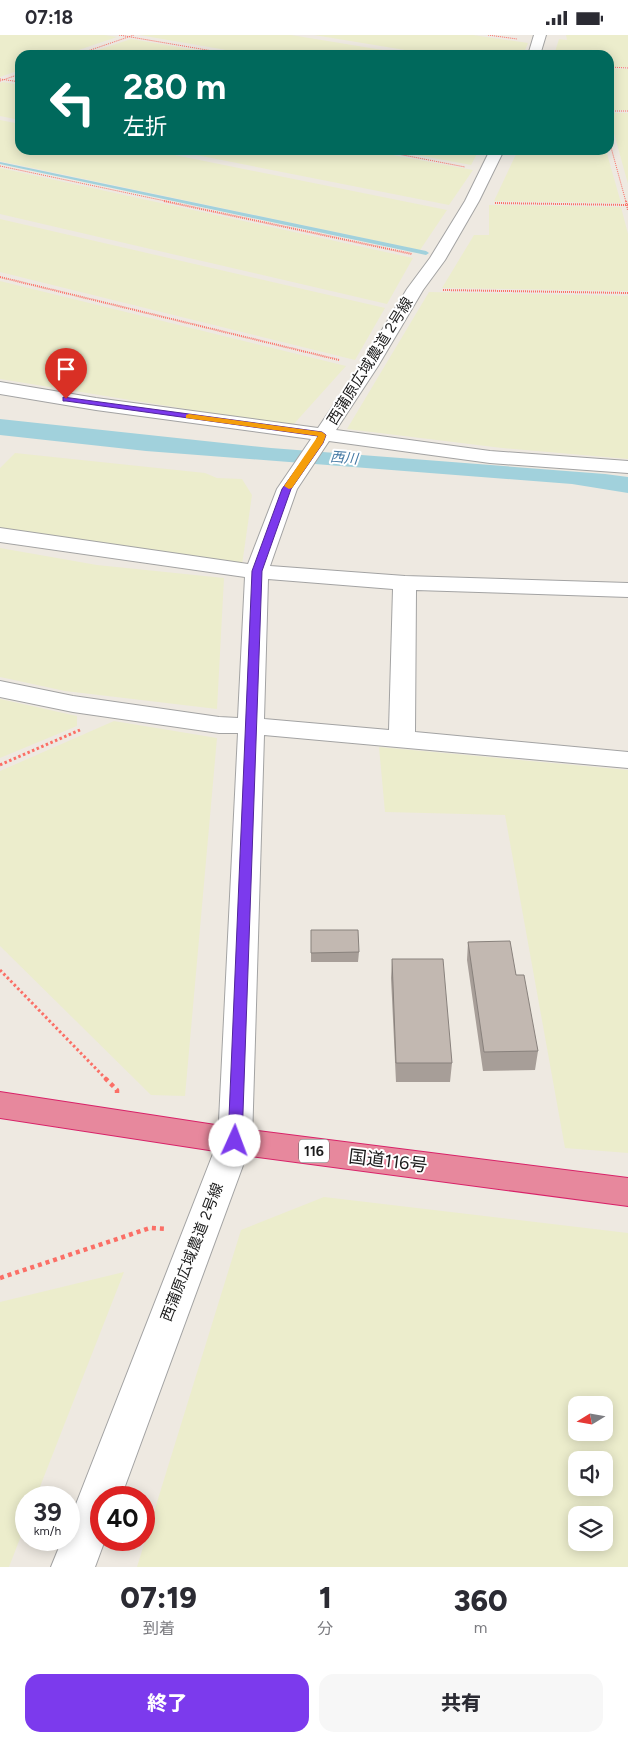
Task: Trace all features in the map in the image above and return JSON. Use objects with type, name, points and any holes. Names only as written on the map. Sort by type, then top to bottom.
[{"type":"highway","name":"国道116号","points":[[0,1105],[235,1141],[628,1192]]},
{"type":"street","name":"西蒲原広域農道 2号線","points":[[72,1567],[235,1141],[257,571],[287,489],[369,366],[415,289],[437,259],[472,201],[495,155]]},
{"type":"street","points":[[0,388],[321,439],[490,457],[628,467]]},
{"type":"street","points":[[0,535],[257,571],[405,583],[628,590]]},
{"type":"street","points":[[402,739],[405,583]]},
{"type":"street","points":[[0,689],[73,704],[219,725],[402,739],[628,760]]},
{"type":"path","points":[[119,35],[206,50]]},
{"type":"path","points":[[91,50],[134,35]]},
{"type":"path","points":[[488,35],[539,39]]},
{"type":"path","points":[[614,67],[628,68]]},
{"type":"path","points":[[5,80],[15,76]]},
{"type":"path","points":[[0,80],[15,82]]},
{"type":"path","points":[[614,111],[628,111]]},
{"type":"path","points":[[403,155],[487,171]]},
{"type":"path","points":[[613,155],[628,210]]},
{"type":"path","points":[[0,166],[437,259]]},
{"type":"path","points":[[472,201],[627,205]]},
{"type":"path","points":[[0,277],[339,360]]},
{"type":"path","points":[[415,289],[628,293]]},
{"type":"path","points":[[0,765],[78,731],[115,710]]},
{"type":"path","points":[[0,970],[117,1090],[117,1123]]},
{"type":"path","points":[[0,1278],[150,1228],[200,1231]]},
{"type":"green space","points":[[0,35],[105,35],[117,37],[79,50],[15,50],[15,72],[0,77]]},
{"type":"green space","points":[[139,35],[291,35],[382,50],[226,50]]},
{"type":"green space","points":[[314,35],[473,35],[528,43],[525,50],[405,50]]},
{"type":"green space","points":[[566,35],[628,35],[628,67],[614,67],[614,50],[556,50],[559,39],[567,40]]},
{"type":"green space","points":[[131,39],[196,50],[98,50]]},
{"type":"green space","points":[[614,68],[628,69],[628,110],[614,110]]},
{"type":"green space","points":[[0,83],[15,84],[15,119],[0,116]]},
{"type":"green space","points":[[614,113],[628,113],[628,184],[614,133]]},
{"type":"green space","points":[[0,120],[15,123],[15,155],[175,155],[447,210],[420,250],[0,161]]},
{"type":"green space","points":[[196,155],[393,155],[473,170],[449,205]]},
{"type":"green space","points":[[417,155],[476,155],[471,165]]},
{"type":"green space","points":[[516,155],[607,155],[621,203],[494,201]]},
{"type":"green space","points":[[0,168],[413,258],[387,304],[0,214]]},
{"type":"green space","points":[[489,205],[621,207],[628,234],[628,291],[442,288],[474,235],[489,235]]},
{"type":"green space","points":[[0,219],[385,308],[355,360],[0,272]]},
{"type":"green space","points":[[0,281],[346,366],[292,426],[0,379]]},
{"type":"green space","points":[[429,292],[628,296],[628,459],[502,448],[347,429]]},
{"type":"green space","points":[[15,453],[205,473],[217,478],[242,479],[252,495],[242,565],[0,532],[0,468]]},
{"type":"green space","points":[[0,548],[97,565],[224,578],[217,709],[65,691],[0,677]]},
{"type":"green space","points":[[0,699],[77,716],[77,726],[0,758]]},
{"type":"green space","points":[[114,721],[217,738],[185,1096],[151,1095],[0,946],[0,771]]},
{"type":"green space","points":[[379,747],[628,770],[628,1153],[565,1148],[505,815],[385,812]]},
{"type":"green space","points":[[324,1197],[628,1233],[628,1567],[137,1567],[142,1551],[155,1551],[155,1509],[241,1230]]},
{"type":"green space","points":[[124,1272],[40,1486],[15,1486],[15,1551],[9,1567],[0,1567],[0,1302]]},
{"type":"water","name":"西川","points":[[0,419],[271,448],[605,474],[628,477],[628,493],[572,484],[146,451],[0,435]]},
{"type":"building","points":[[311,930],[358,930],[359,952],[311,953]]},
{"type":"building","points":[[510,941],[516,975],[524,975],[538,1051],[484,1052],[468,942]]},
{"type":"building","points":[[392,959],[443,959],[452,1063],[396,1063]]},
{"type":"waterway","points":[[0,163],[426,253]]},
{"type":"slow traffic","points":[[189,417],[322,435],[319,443],[289,486]]},
{"type":"route","points":[[66,399],[322,435],[319,443],[287,489],[281,501],[257,571],[235,1141]]}]
